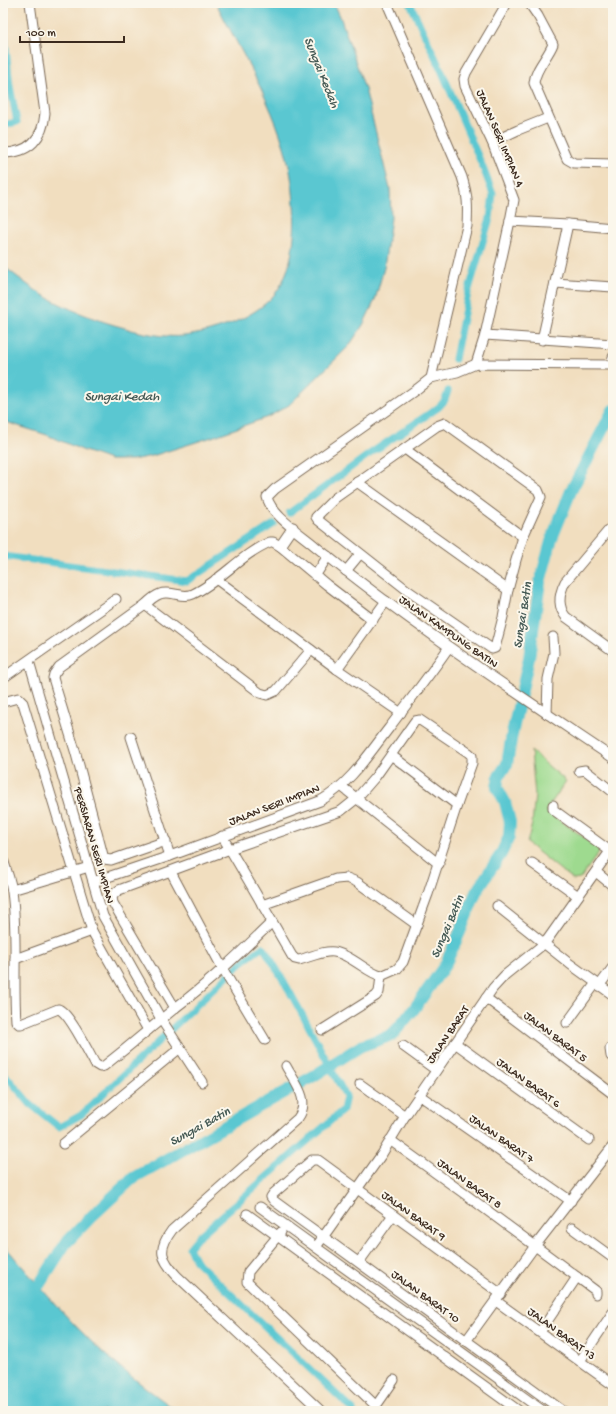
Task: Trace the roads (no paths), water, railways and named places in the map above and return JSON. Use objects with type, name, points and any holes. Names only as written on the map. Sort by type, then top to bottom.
[{"type":"street","points":[[3,153],[14,152],[27,147],[35,141],[44,124],[45,113],[30,3]]},
{"type":"street","points":[[387,3],[462,177],[469,204],[467,226],[431,378],[457,372],[476,364],[611,365],[613,356]]},
{"type":"street","name":"JALAN SERI IMPIAN 4","points":[[476,364],[485,335],[514,200],[492,142],[465,86],[464,79],[466,73],[507,3]]},
{"type":"street","points":[[529,3],[553,44],[534,78],[534,83],[567,159],[574,163],[613,164]]},
{"type":"street","points":[[492,142],[548,118]]},
{"type":"street","points":[[510,221],[613,228]]},
{"type":"street","points":[[542,340],[568,224]]},
{"type":"street","points":[[555,282],[613,287]]},
{"type":"street","points":[[485,335],[613,344]]},
{"type":"street","name":"JALAN KAMPUNG BATIN","points":[[431,378],[270,493],[267,497],[268,502],[277,514],[346,571],[386,601],[449,647],[613,758]]},
{"type":"street","points":[[445,423],[538,490],[541,497],[523,537],[508,590],[495,648],[492,649],[407,590],[360,554],[316,517],[335,498],[405,449],[437,426],[445,423]]},
{"type":"street","points":[[405,449],[523,537]]},
{"type":"street","points":[[357,482],[508,590]]},
{"type":"street","points":[[613,525],[565,582],[560,598],[562,612],[566,617],[613,651]]},
{"type":"street","points":[[280,546],[293,527]]},
{"type":"street","points":[[166,841],[111,860],[104,858],[76,754],[53,678],[58,667],[160,593],[166,592],[189,596],[205,588],[244,558],[266,544],[273,542],[373,620]]},
{"type":"street","points":[[346,571],[360,554]]},
{"type":"street","points":[[315,576],[328,556]]},
{"type":"street","points":[[216,580],[337,669],[401,712]]},
{"type":"street","points":[[3,678],[116,598]]},
{"type":"street","points":[[337,669],[386,601]]},
{"type":"street","points":[[145,605],[260,693],[267,695],[276,691],[311,650]]},
{"type":"street","points":[[547,714],[548,679],[554,653],[553,637]]},
{"type":"street","name":"JALAN SERI IMPIAN","points":[[93,882],[170,856],[320,801],[341,786],[353,774],[449,647]]},
{"type":"street","name":"PERSIARAN SERI IMPIAN","points":[[29,661],[100,906],[107,924],[163,1022],[202,1082]]},
{"type":"street","points":[[3,702],[18,698],[23,703],[92,931],[148,1030]]},
{"type":"street","points":[[175,1008],[113,903],[112,898],[114,894],[119,890],[230,850],[335,814],[346,808],[356,799],[391,755],[415,721],[420,720],[472,756],[472,763],[457,805],[439,864],[403,962],[396,969],[381,976],[340,953],[333,951],[299,960],[295,959],[272,922],[230,850],[222,836]]},
{"type":"street","points":[[131,737],[170,856]]},
{"type":"street","points":[[391,755],[457,805]]},
{"type":"street","points":[[579,771],[585,770],[613,792]]},
{"type":"street","points":[[341,786],[439,864]]},
{"type":"street","points":[[554,805],[553,809],[555,811],[612,849]]},
{"type":"street","name":"JALAN BARAT","points":[[316,1247],[493,988],[505,975],[545,943],[612,849]]},
{"type":"street","points":[[3,859],[12,890],[15,926],[14,993],[16,1021],[19,1024],[58,1009],[61,1010],[68,1017],[95,1064],[100,1067],[104,1066],[148,1030],[163,1022],[175,1008],[198,990],[226,974],[272,922]]},
{"type":"street","points":[[532,864],[578,896]]},
{"type":"street","points":[[12,890],[89,867]]},
{"type":"street","points":[[171,872],[226,974],[265,1040]]},
{"type":"street","points":[[596,872],[613,886]]},
{"type":"street","points":[[262,905],[336,879],[347,878],[357,882],[417,925]]},
{"type":"street","points":[[497,906],[613,995]]},
{"type":"street","points":[[15,959],[92,931]]},
{"type":"street","points":[[567,1022],[613,967]]},
{"type":"street","points":[[322,1030],[376,996],[379,992],[381,976]]},
{"type":"street","name":"JALAN BARAT 5","points":[[486,998],[613,1094]]},
{"type":"street","name":"JALAN BARAT 6","points":[[455,1043],[589,1140]]},
{"type":"street","points":[[611,1056],[610,1050],[613,1045]]},
{"type":"street","points":[[403,1046],[436,1070]]},
{"type":"street","points":[[63,1144],[180,1048]]},
{"type":"street","points":[[286,1066],[299,1090],[304,1105],[298,1118],[172,1230],[164,1241],[162,1257],[177,1276],[321,1411]]},
{"type":"street","points":[[360,1084],[405,1116]]},
{"type":"street","name":"JALAN BARAT 7","points":[[419,1096],[571,1200]]},
{"type":"street","name":"JALAN BARAT 8","points":[[390,1140],[596,1291],[596,1294]]},
{"type":"street","points":[[466,1341],[535,1246],[613,1146]]},
{"type":"street","name":"JALAN BARAT 9","points":[[274,1201],[271,1197],[273,1194],[312,1160],[318,1160],[393,1215],[498,1298]]},
{"type":"street","name":"JALAN BARAT 10","points":[[274,1201],[564,1411]]},
{"type":"street","points":[[260,1207],[543,1411]]},
{"type":"street","points":[[247,1214],[519,1411]]},
{"type":"street","points":[[358,1262],[393,1215]]},
{"type":"street","points":[[286,1226],[248,1272],[247,1282],[374,1404],[378,1403],[394,1380]]},
{"type":"street","points":[[572,1228],[613,1258]]},
{"type":"street","points":[[540,1332],[577,1278]]},
{"type":"street","name":"JALAN BARAT 13","points":[[498,1298],[540,1332],[613,1384]]},
{"type":"street","points":[[580,1361],[613,1312]]},
{"type":"water","name":"Sungai Kedah","points":[[216,3],[334,3],[340,16],[365,89],[390,189],[391,218],[384,268],[375,300],[363,325],[349,346],[289,405],[268,417],[152,456],[132,460],[110,460],[47,435],[3,421],[3,266],[38,292],[72,310],[131,330],[154,335],[169,336],[183,336],[210,331],[239,320],[253,313],[265,304],[275,294],[282,283],[287,271],[293,246],[295,221],[292,183],[287,159],[280,135],[262,90]]},
{"type":"water","points":[[3,1244],[59,1309],[89,1339],[128,1374],[177,1411],[3,1411]]},
{"type":"waterway","points":[[410,3],[442,72],[493,194],[490,218],[468,293],[455,359]]},
{"type":"waterway","points":[[3,21],[10,86],[17,122],[3,125]]},
{"type":"waterway","points":[[289,513],[368,455],[439,407],[445,400],[448,391]]},
{"type":"waterway","name":"Sungai Batin","points":[[3,1309],[39,1285],[66,1243],[92,1216],[133,1178],[312,1077],[361,1046],[392,1035],[414,1009],[445,965],[476,892],[501,854],[509,837],[510,822],[505,802],[497,787],[499,776],[507,764],[512,734],[529,658],[540,582],[552,538],[571,491],[613,410]]},
{"type":"waterway","points":[[3,556],[187,581],[274,524]]},
{"type":"waterway","name":"Sungai Batin","points":[[3,1066],[3,1072],[30,1104],[59,1127],[81,1115],[242,962],[263,947],[285,983],[346,1096],[343,1110],[199,1236],[189,1248],[196,1261],[354,1411]]}]
